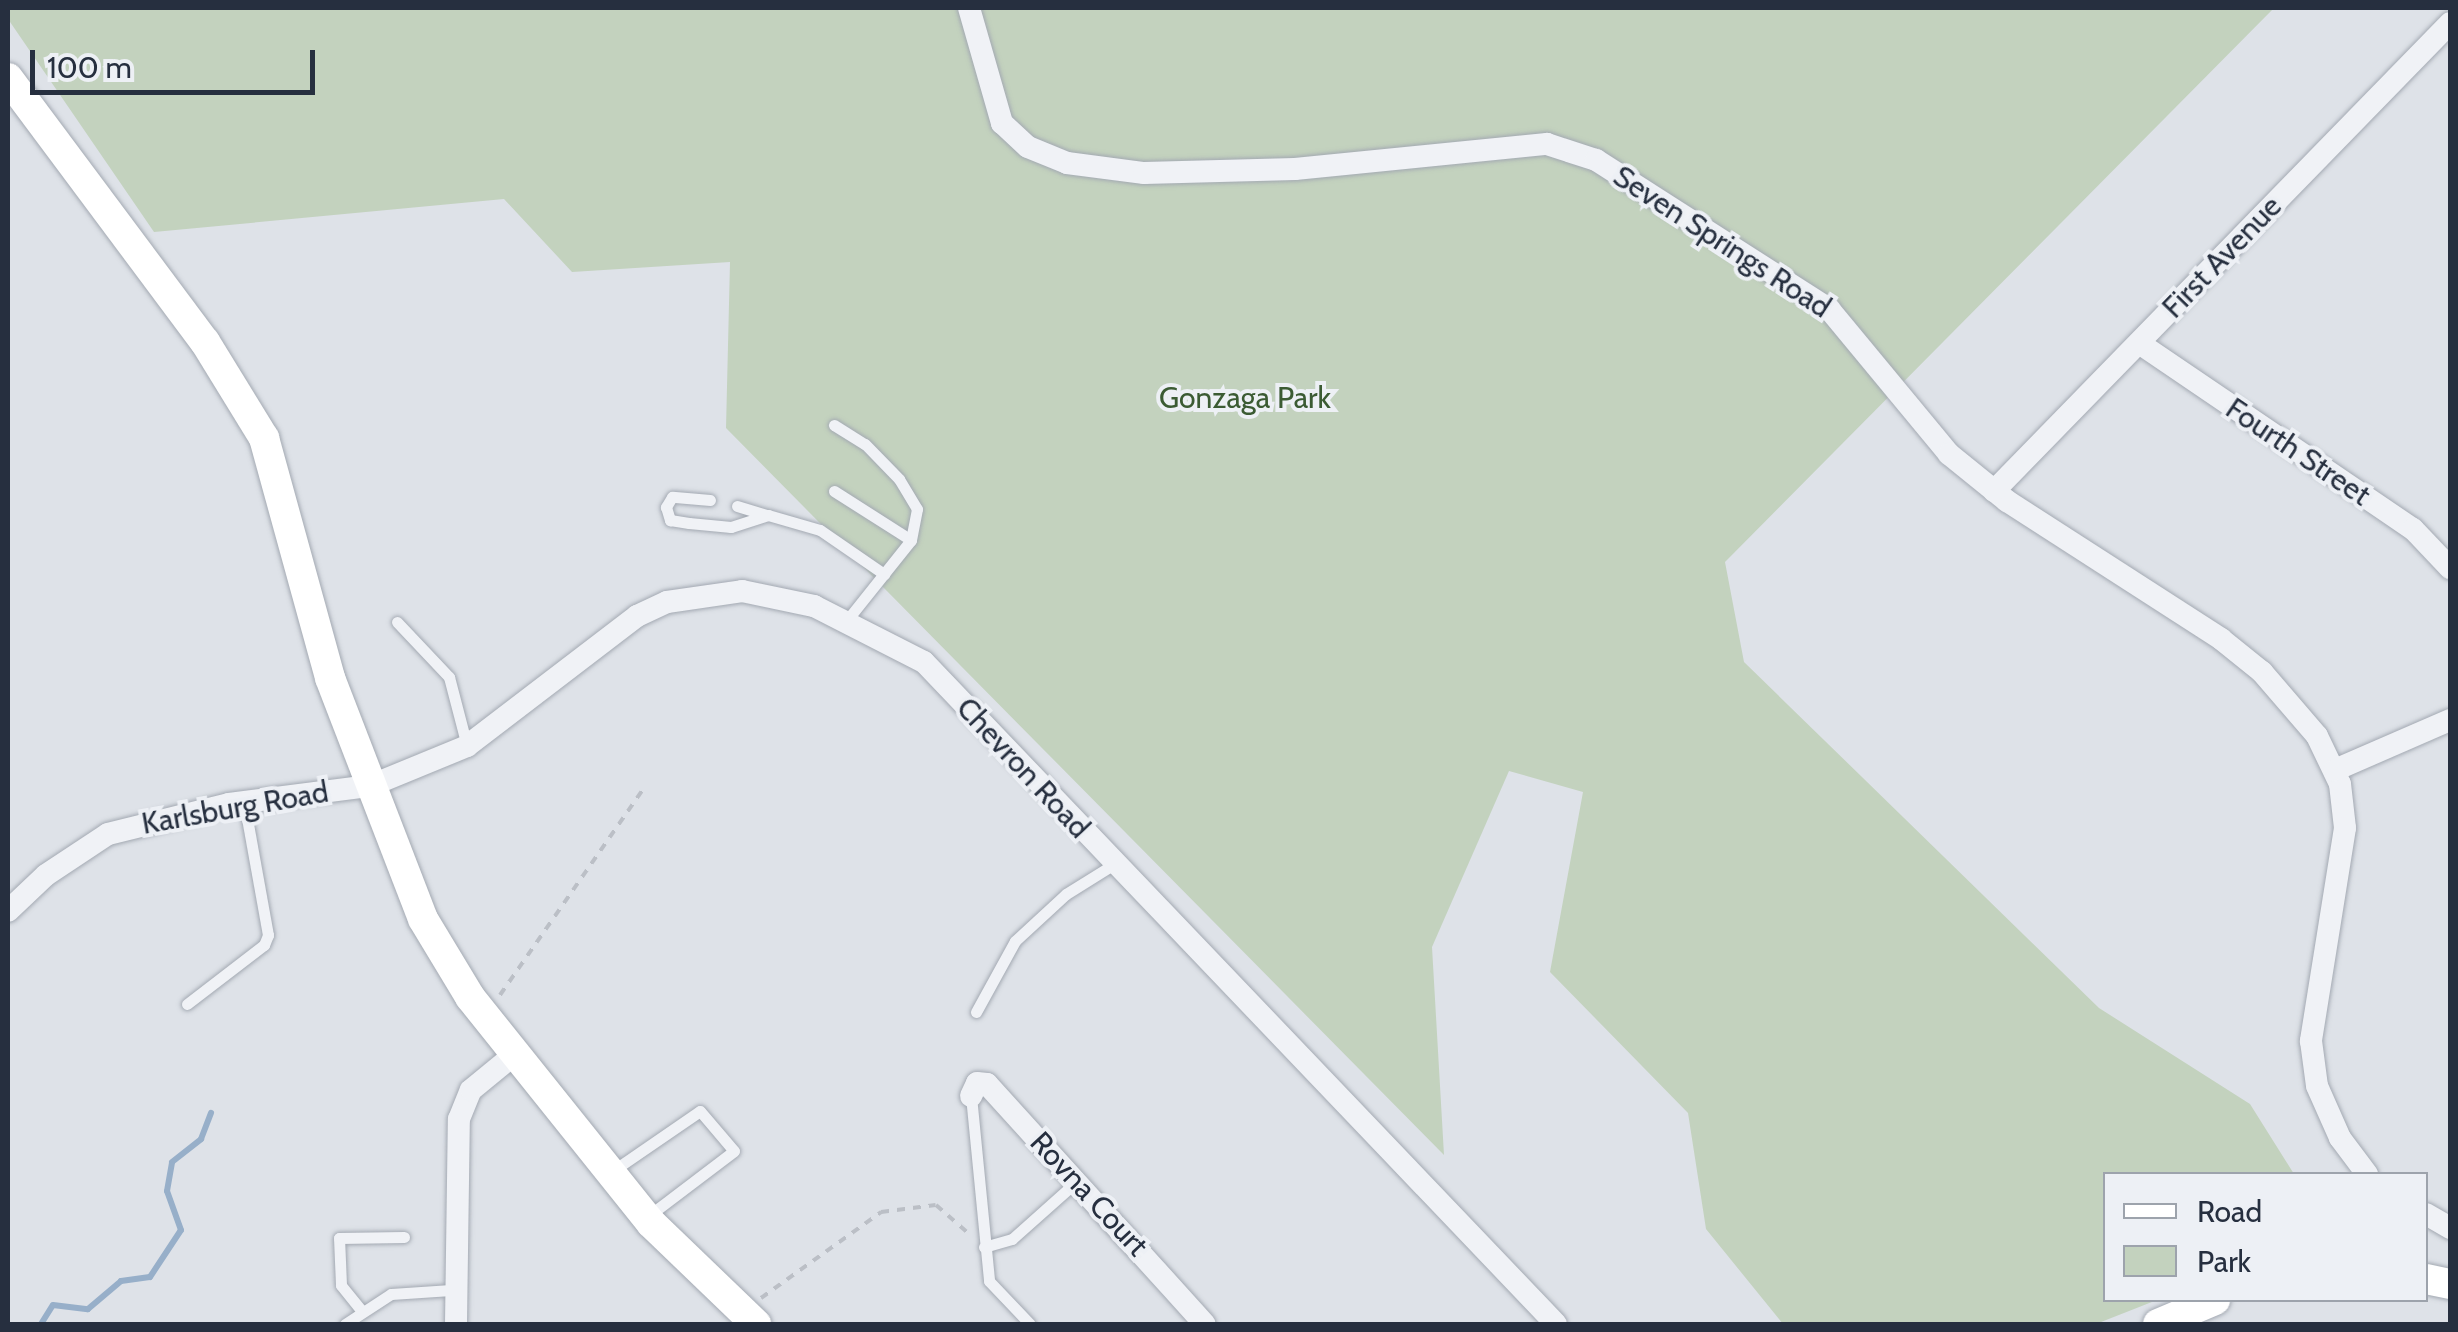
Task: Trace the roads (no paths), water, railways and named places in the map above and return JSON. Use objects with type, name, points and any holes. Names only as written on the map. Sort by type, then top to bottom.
[{"type":"street","name":"Seven Springs Road","points":[[969,8],[1002,122],[1028,147],[1067,163],[1144,172],[1295,169],[1513,143],[1547,144],[1596,160],[1829,309],[1950,454],[1994,491],[2167,600],[2262,672],[2317,736],[2335,770],[2345,828],[2311,1042],[2317,1086],[2340,1138],[2366,1172]]},
{"type":"street","name":"First Avenue","points":[[1994,491],[2450,23]]},
{"type":"street","points":[[8,78],[205,342],[264,438],[330,678],[423,920],[485,1015],[646,1216],[747,1317]]},
{"type":"street","name":"Fourth Street","points":[[2139,343],[2413,529],[2450,568]]},
{"type":"street","name":"Chevron Road","points":[[370,786],[468,746],[637,616],[667,602],[742,591],[848,619],[924,662],[1114,864],[1228,975],[1556,1324]]},
{"type":"street","points":[[2335,770],[2450,720]]},
{"type":"street","name":"Karlsburg Road","points":[[8,911],[46,875],[108,834],[155,818],[370,786]]},
{"type":"street","points":[[456,1324],[451,1290],[459,1119],[471,1090],[516,1053]]},
{"type":"street","name":"Rovna Court","points":[[971,1096],[977,1084],[987,1084],[1205,1324]]},
{"type":"street","points":[[2428,1215],[2450,1228]]},
{"type":"street","points":[[2158,1324],[2209,1302]]},
{"type":"lane","points":[[834,425],[865,444],[900,479],[916,509],[911,540],[848,619]]},
{"type":"lane","points":[[834,492],[911,540]]},
{"type":"lane","points":[[710,500],[672,497],[666,507],[670,520],[746,525],[768,515]]},
{"type":"lane","points":[[737,506],[820,530],[884,574]]},
{"type":"lane","points":[[398,622],[449,676],[468,746]]},
{"type":"lane","points":[[187,1004],[264,945],[268,935],[244,802]]},
{"type":"lane","points":[[976,1012],[1015,941],[1066,894],[1114,864]]},
{"type":"lane","points":[[971,1096],[989,1281],[1030,1324]]},
{"type":"lane","points":[[611,1172],[700,1112],[734,1151],[646,1216]]},
{"type":"lane","points":[[984,1247],[1012,1238],[1077,1181]]},
{"type":"lane","points":[[361,1310],[341,1284],[339,1238],[404,1236]]},
{"type":"lane","points":[[345,1324],[390,1294],[451,1290]]},
{"type":"waterway","points":[[41,1324],[53,1305],[88,1309],[121,1281],[150,1277],[181,1230],[167,1191],[172,1162],[201,1139],[211,1113]]},
{"type":"park label","name":"Gonzaga Park","points":[[1245,398]]}]
